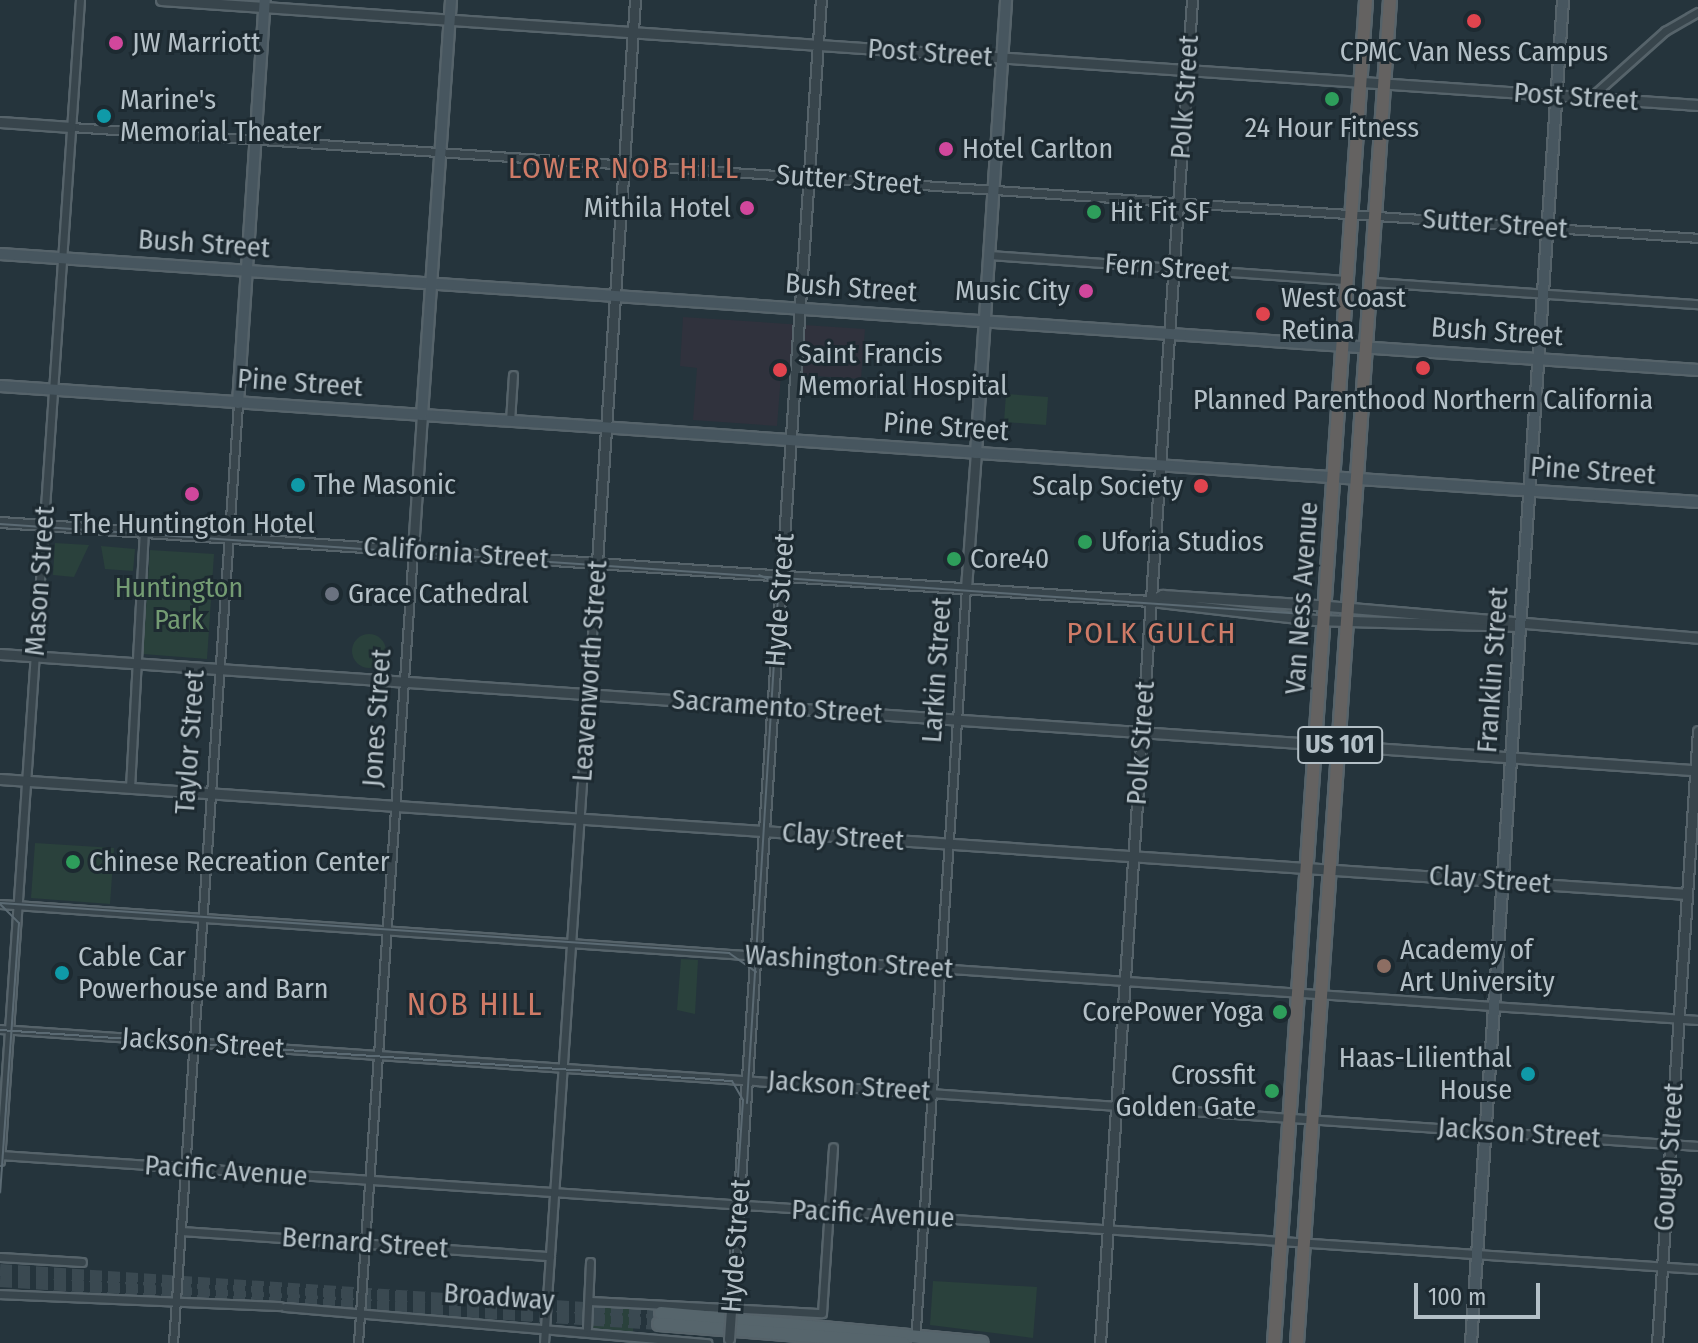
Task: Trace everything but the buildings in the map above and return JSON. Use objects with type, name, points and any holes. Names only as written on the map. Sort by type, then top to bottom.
[{"type":"highway","name":"Van Ness Avenue","points":[[1274,1343],[1366,0]]},
{"type":"highway","name":"Van Ness Avenue","points":[[1297,1343],[1356,479],[1373,282],[1390,0]]},
{"type":"main road","name":"Jones Street","points":[[422,415],[451,0]]},
{"type":"main road","name":"Larkin Street","points":[[976,453],[1006,0]]},
{"type":"main road","name":"Franklin Street","points":[[1471,1343],[1563,0]]},
{"type":"main road","name":"Taylor Street","points":[[238,403],[265,4]]},
{"type":"main road","name":"Bush Street","points":[[0,254],[1698,370]]},
{"type":"main road","name":"Pine Street","points":[[0,386],[1698,502]]},
{"type":"main road","points":[[903,1343],[660,1318],[982,1343]]},
{"type":"street","name":"Mason Street","points":[[0,1157],[80,0]]},
{"type":"street","name":"Post Street","points":[[161,0],[265,4],[449,20],[1698,105]]},
{"type":"street","name":"Leavenworth Street","points":[[544,1343],[635,0]]},
{"type":"street","name":"Hyde Street","points":[[729,1341],[821,0]]},
{"type":"street","name":"Polk Street","points":[[1100,1343],[1192,0]]},
{"type":"street","points":[[1590,98],[1665,31],[1698,12]]},
{"type":"street","name":"Sutter Street","points":[[0,122],[1698,238]]},
{"type":"street","name":"Fern Street","points":[[989,255],[1345,280]]},
{"type":"street","points":[[1373,282],[1698,304]]},
{"type":"street","points":[[510,421],[513,375]]},
{"type":"street","name":"Taylor Street","points":[[173,1343],[238,403]]},
{"type":"street","name":"Jones Street","points":[[358,1343],[422,415]]},
{"type":"street","name":"Larkin Street","points":[[915,1338],[976,453]]},
{"type":"street","name":"California Street","points":[[0,522],[1151,601],[1324,620],[1347,614]]},
{"type":"street","points":[[130,788],[144,532]]},
{"type":"street","name":"California Street","points":[[1151,601],[1162,595],[1325,606],[1347,614],[1698,638]]},
{"type":"street","name":"Sacramento Street","points":[[0,654],[1697,770]]},
{"type":"street","name":"Gough Street","points":[[1657,1343],[1698,731]]},
{"type":"street","name":"Clay Street","points":[[0,779],[1687,894]]},
{"type":"street","name":"Washington Street","points":[[0,904],[386,933],[1698,1020]]},
{"type":"street","name":"Jackson Street","points":[[0,1029],[1698,1146]]},
{"type":"street","points":[[830,1213],[833,1147]]},
{"type":"street","name":"Pacific Avenue","points":[[0,1157],[1698,1269]]},
{"type":"street","name":"Broadway","points":[[590,1301],[822,1313],[830,1213]]},
{"type":"street","name":"Bernard Street","points":[[181,1231],[550,1256]]},
{"type":"street","points":[[0,1257],[82,1262]]},
{"type":"street","points":[[587,1328],[590,1262]]},
{"type":"street","name":"Broadway","points":[[0,1294],[282,1306],[587,1328],[707,1343]]},
{"type":"shaded area","name":"Saint Francis Memorial Hospital","points":[[683,317],[865,329],[861,379],[781,374],[777,426],[693,420],[697,368],[680,366]]},
{"type":"green space","points":[[1006,394],[1048,397],[1046,425],[1004,422]]},
{"type":"green space","points":[[55,543],[89,545],[74,577],[53,575]]},
{"type":"green space","points":[[101,546],[135,549],[133,571],[105,569]]},
{"type":"green space","name":"Huntington Park","points":[[150,550],[214,554],[207,659],[143,654]]},
{"type":"green space","points":[[369,634],[381,639],[386,651],[381,663],[369,668],[357,663],[352,651],[357,639]]},
{"type":"green space","name":"Chinese Recreation Center","points":[[35,843],[114,848],[110,904],[31,898]]},
{"type":"green space","points":[[681,959],[698,960],[695,1014],[677,1010]]},
{"type":"green space","points":[[933,1281],[1037,1287],[1033,1338],[930,1325]]},
{"type":"green space","points":[[593,1305],[634,1307],[633,1332],[593,1328]]},
{"type":"tunnel","points":[[0,1270],[661,1313]]},
{"type":"tunnel","points":[[0,1281],[659,1324]]},
{"type":"tram line","points":[[0,524],[1304,614]]},
{"type":"tram line","points":[[747,1103],[778,596],[772,581],[759,575]]},
{"type":"tram line","points":[[0,903],[729,953],[756,972]]},
{"type":"tram line","points":[[0,904],[19,923],[0,1192]]},
{"type":"tram line","points":[[0,1030],[732,1081],[743,1100],[727,1343]]},
{"type":"place","name":"CPMC Van Ness Campus","points":[[1474,21]]},
{"type":"place","name":"JW Marriott","points":[[116,43]]},
{"type":"place","name":"24 Hour Fitness","points":[[1332,99]]},
{"type":"place","name":"Marine's Memorial Theater","points":[[104,116]]},
{"type":"place","name":"Hotel Carlton","points":[[946,149]]},
{"type":"place","name":"Mithila Hotel","points":[[747,208]]},
{"type":"place","name":"Hit Fit SF","points":[[1094,212]]},
{"type":"place","name":"Music City","points":[[1086,291]]},
{"type":"place","name":"West Coast Retina","points":[[1263,314]]},
{"type":"place","name":"Planned Parenthood Northern California","points":[[1423,368]]},
{"type":"place","name":"Saint Francis Memorial Hospital","points":[[780,370]]},
{"type":"place","name":"The Masonic","points":[[298,485]]},
{"type":"place","name":"Scalp Society","points":[[1201,486]]},
{"type":"place","name":"The Huntington Hotel","points":[[192,494]]},
{"type":"place","name":"Uforia Studios","points":[[1085,542]]},
{"type":"place","name":"Core40","points":[[954,559]]},
{"type":"place","name":"Grace Cathedral","points":[[332,594]]},
{"type":"place","name":"Chinese Recreation Center","points":[[73,862]]},
{"type":"place","name":"Academy of Art University","points":[[1384,966]]},
{"type":"place","name":"Cable Car Powerhouse and Barn","points":[[62,973]]},
{"type":"place","name":"CorePower Yoga","points":[[1280,1012]]},
{"type":"place","name":"Haas-Lilienthal House","points":[[1528,1074]]},
{"type":"place","name":"Crossfit Golden Gate","points":[[1272,1091]]},
{"type":"district","name":"LOWER NOB HILL","points":[[624,168]]},
{"type":"district","name":"POLK GULCH","points":[[1152,633]]},
{"type":"district","name":"NOB HILL","points":[[475,1004]]}]
